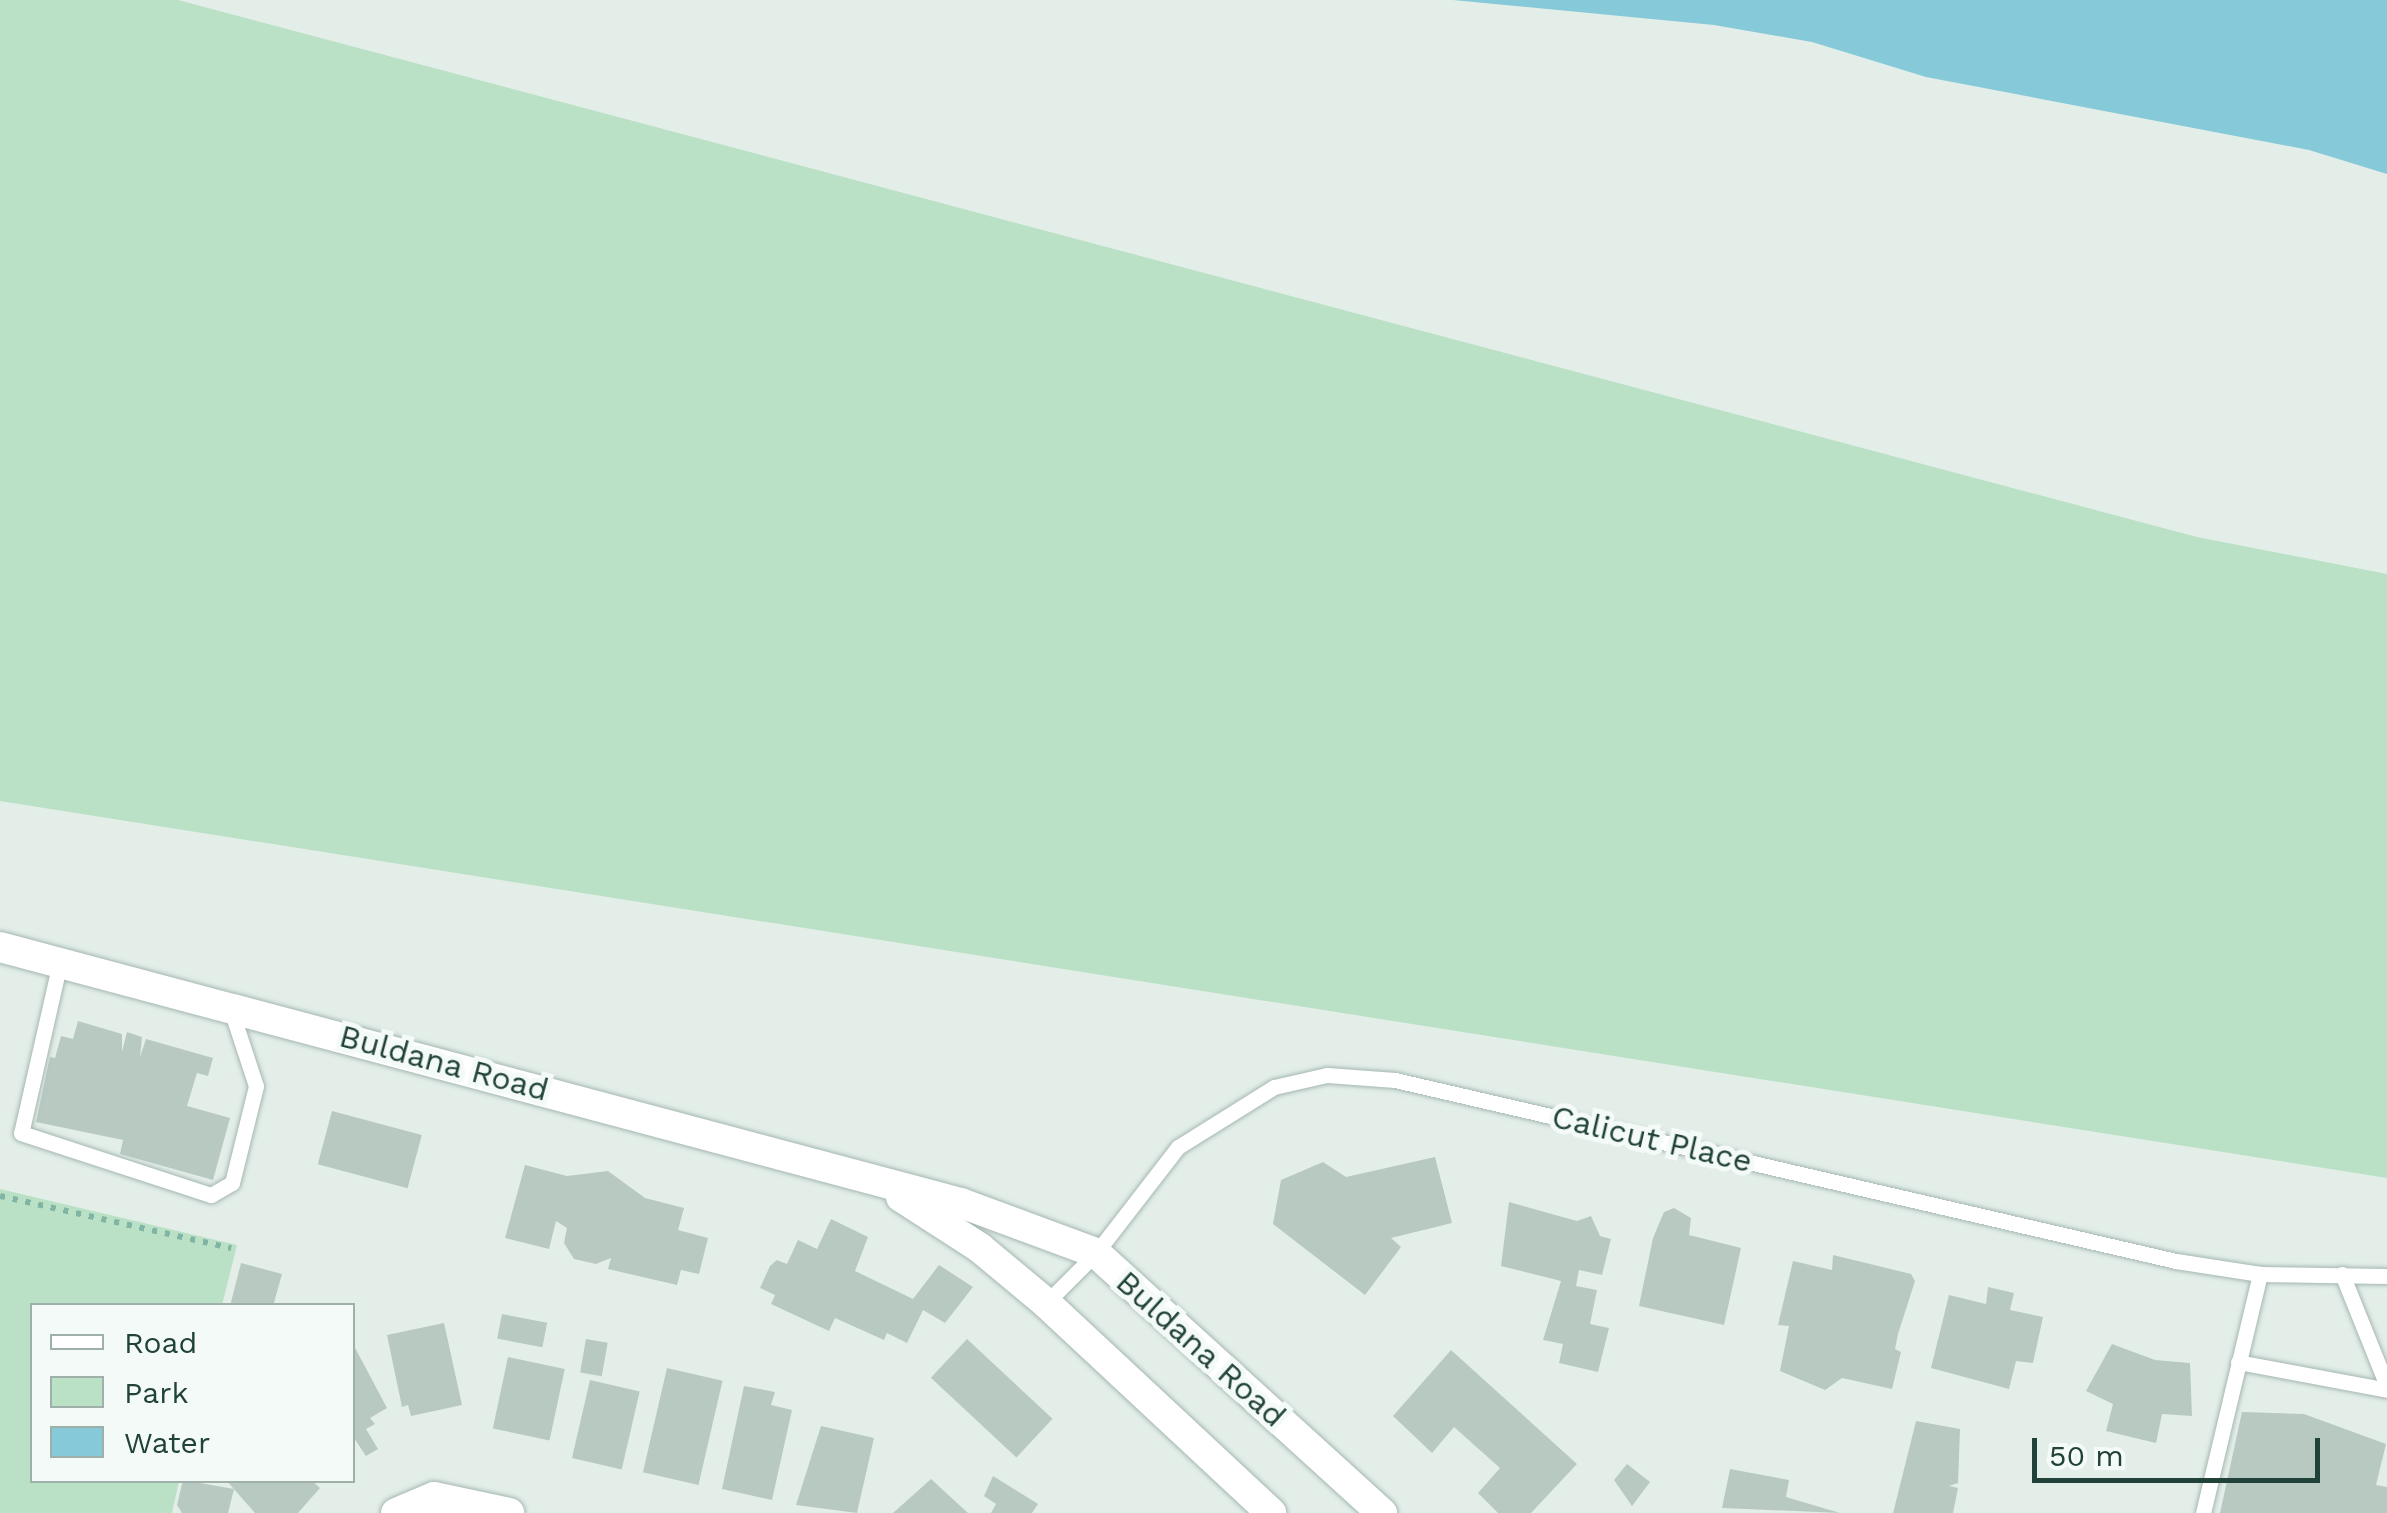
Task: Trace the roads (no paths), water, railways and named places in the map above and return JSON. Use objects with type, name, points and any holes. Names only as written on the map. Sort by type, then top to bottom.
[{"type":"street","name":"Buldana Road","points":[[0,947],[1010,1218],[1096,1253],[1382,1513]]},
{"type":"street","name":"Buldana Road","points":[[885,1187],[980,1248],[1046,1303],[1270,1513]]},
{"type":"street","points":[[396,1513],[434,1497],[509,1513]]},
{"type":"lane","points":[[60,962],[21,1134],[211,1194],[232,1183],[256,1086],[230,1007]]},
{"type":"lane","name":"Calicut Place","points":[[1046,1303],[1096,1253],[1178,1147],[1274,1087],[1327,1076],[1395,1080],[2176,1261],[2260,1274],[2387,1276]]},
{"type":"lane","points":[[2203,1513],[2260,1274]]},
{"type":"lane","points":[[2342,1274],[2387,1388]]},
{"type":"lane","points":[[2238,1362],[2387,1388]]},
{"type":"water","points":[[1453,0],[2387,0],[2387,174],[2309,150],[1926,77],[1812,42],[1714,25]]}]
